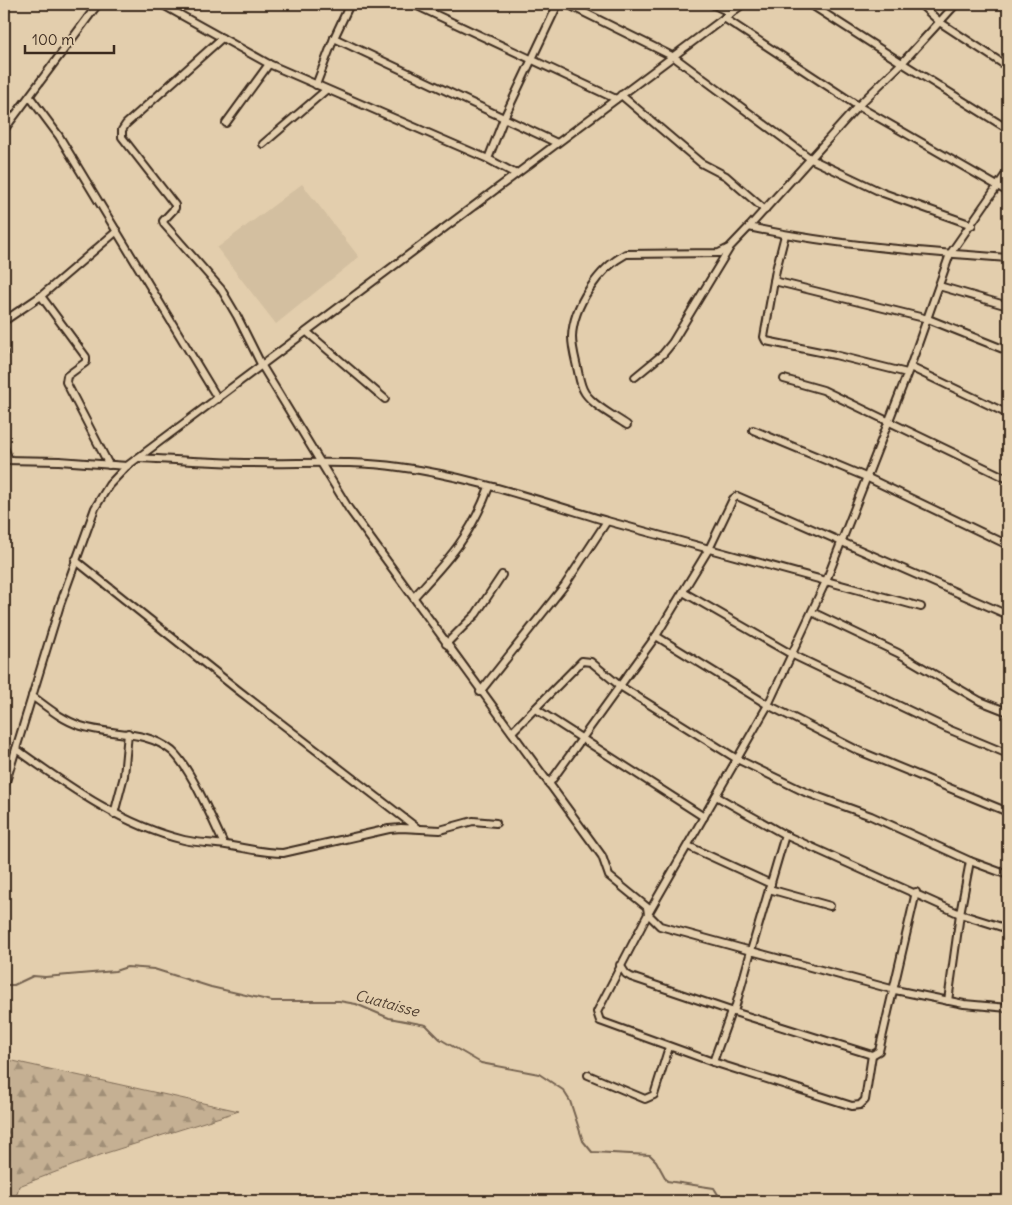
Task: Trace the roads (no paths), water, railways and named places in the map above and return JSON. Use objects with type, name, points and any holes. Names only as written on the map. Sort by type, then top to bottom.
[{"type":"street","points":[[4,130],[98,4]]},
{"type":"street","points":[[161,4],[269,64],[488,159],[516,174]]},
{"type":"street","points":[[316,85],[334,38],[350,4]]},
{"type":"street","points":[[412,4],[619,97],[701,163],[726,176],[765,210]]},
{"type":"street","points":[[488,159],[504,118],[558,4]]},
{"type":"street","points":[[567,4],[674,57],[811,159],[883,193],[972,225]]},
{"type":"street","points":[[712,4],[731,13]]},
{"type":"street","points":[[4,788],[75,560],[95,508],[109,486],[127,466],[743,4]]},
{"type":"street","points":[[810,4],[1008,129]]},
{"type":"street","points":[[920,4],[941,23],[1008,67]]},
{"type":"street","points":[[635,377],[663,354],[672,343],[729,248],[858,106],[941,23],[956,4]]},
{"type":"street","points":[[1004,4],[1008,6]]},
{"type":"street","points":[[724,18],[858,106],[1008,192]]},
{"type":"street","points":[[222,38],[126,124],[121,133],[136,157],[175,205],[175,208],[164,221],[164,224],[220,289],[237,316],[262,366],[348,509],[414,597],[480,692],[512,732],[602,856],[609,876],[632,897],[643,904],[648,914],[660,926],[895,990],[948,1001],[1008,1008]]},
{"type":"street","points":[[334,38],[558,144]]},
{"type":"street","points":[[226,123],[269,64]]},
{"type":"street","points":[[263,144],[326,90]]},
{"type":"street","points":[[30,97],[59,136],[218,399]]},
{"type":"street","points":[[872,1055],[865,1100],[858,1106],[713,1062],[602,1024],[597,1018],[597,1012],[648,914],[768,705],[826,581],[928,319],[950,254],[1008,171]]},
{"type":"street","points":[[749,227],[785,235],[950,254],[1008,258]]},
{"type":"street","points":[[4,320],[41,296],[117,231]]},
{"type":"street","points":[[785,235],[764,337],[766,342],[908,370],[1008,414]]},
{"type":"street","points":[[627,425],[588,396],[582,388],[573,344],[573,332],[576,317],[593,282],[615,259],[626,254],[716,253],[729,248]]},
{"type":"street","points":[[774,281],[928,319],[1008,350]]},
{"type":"street","points":[[939,286],[1008,306]]},
{"type":"street","points":[[41,296],[86,357],[86,362],[67,376],[66,382],[109,465]]},
{"type":"street","points":[[307,332],[385,399]]},
{"type":"street","points":[[4,352],[4,416]]},
{"type":"street","points":[[784,379],[823,390],[1008,479]]},
{"type":"street","points":[[753,430],[866,477],[1008,545]]},
{"type":"street","points":[[4,447],[6,460],[127,466]]},
{"type":"street","points":[[138,458],[251,463],[376,464],[427,471],[607,521],[710,547],[921,607]]},
{"type":"street","points":[[414,597],[459,547],[477,518],[489,487]]},
{"type":"street","points":[[549,784],[656,636],[710,547],[733,499],[737,496],[1008,616]]},
{"type":"street","points":[[480,692],[565,585],[607,521]]},
{"type":"street","points":[[75,560],[186,649],[417,828]]},
{"type":"street","points":[[446,644],[476,614],[502,575]]},
{"type":"street","points":[[683,592],[791,654],[932,722],[1008,754]]},
{"type":"street","points":[[812,612],[898,654],[980,701],[1008,712]]},
{"type":"street","points":[[656,636],[768,705],[859,751],[1008,812]]},
{"type":"street","points":[[512,732],[582,662],[591,662],[620,686],[737,759],[805,792],[871,816],[970,861],[1008,874]]},
{"type":"street","points":[[32,696],[63,718],[80,726],[128,733],[160,744],[172,752],[185,770],[224,844]]},
{"type":"street","points":[[536,710],[704,818]]},
{"type":"street","points":[[114,814],[124,776],[128,733]]},
{"type":"street","points":[[16,749],[59,780],[114,814],[167,835],[186,840],[224,844],[266,853],[283,853],[388,829],[417,828],[440,830],[473,821],[496,823]]},
{"type":"street","points":[[716,796],[785,834],[916,892],[960,914],[1008,929]]},
{"type":"street","points":[[713,1062],[732,1012],[785,834]]},
{"type":"street","points":[[688,846],[770,886],[830,906]]},
{"type":"street","points":[[948,1001],[960,914],[970,861]]},
{"type":"street","points":[[620,965],[626,974],[631,977],[732,1012],[872,1055],[879,1051],[895,990],[916,892]]},
{"type":"street","points":[[588,1075],[645,1099],[650,1098],[654,1095],[669,1047]]},
{"type":"waterway","name":"Cuataisse","points":[[4,985],[14,985],[33,976],[45,977],[115,971],[127,967],[154,969],[211,987],[272,1001],[339,1001],[356,1004],[389,1018],[426,1025],[440,1039],[481,1063],[539,1074],[563,1090],[570,1101],[583,1141],[592,1152],[650,1155],[656,1161],[667,1181],[714,1188],[722,1201]]}]
